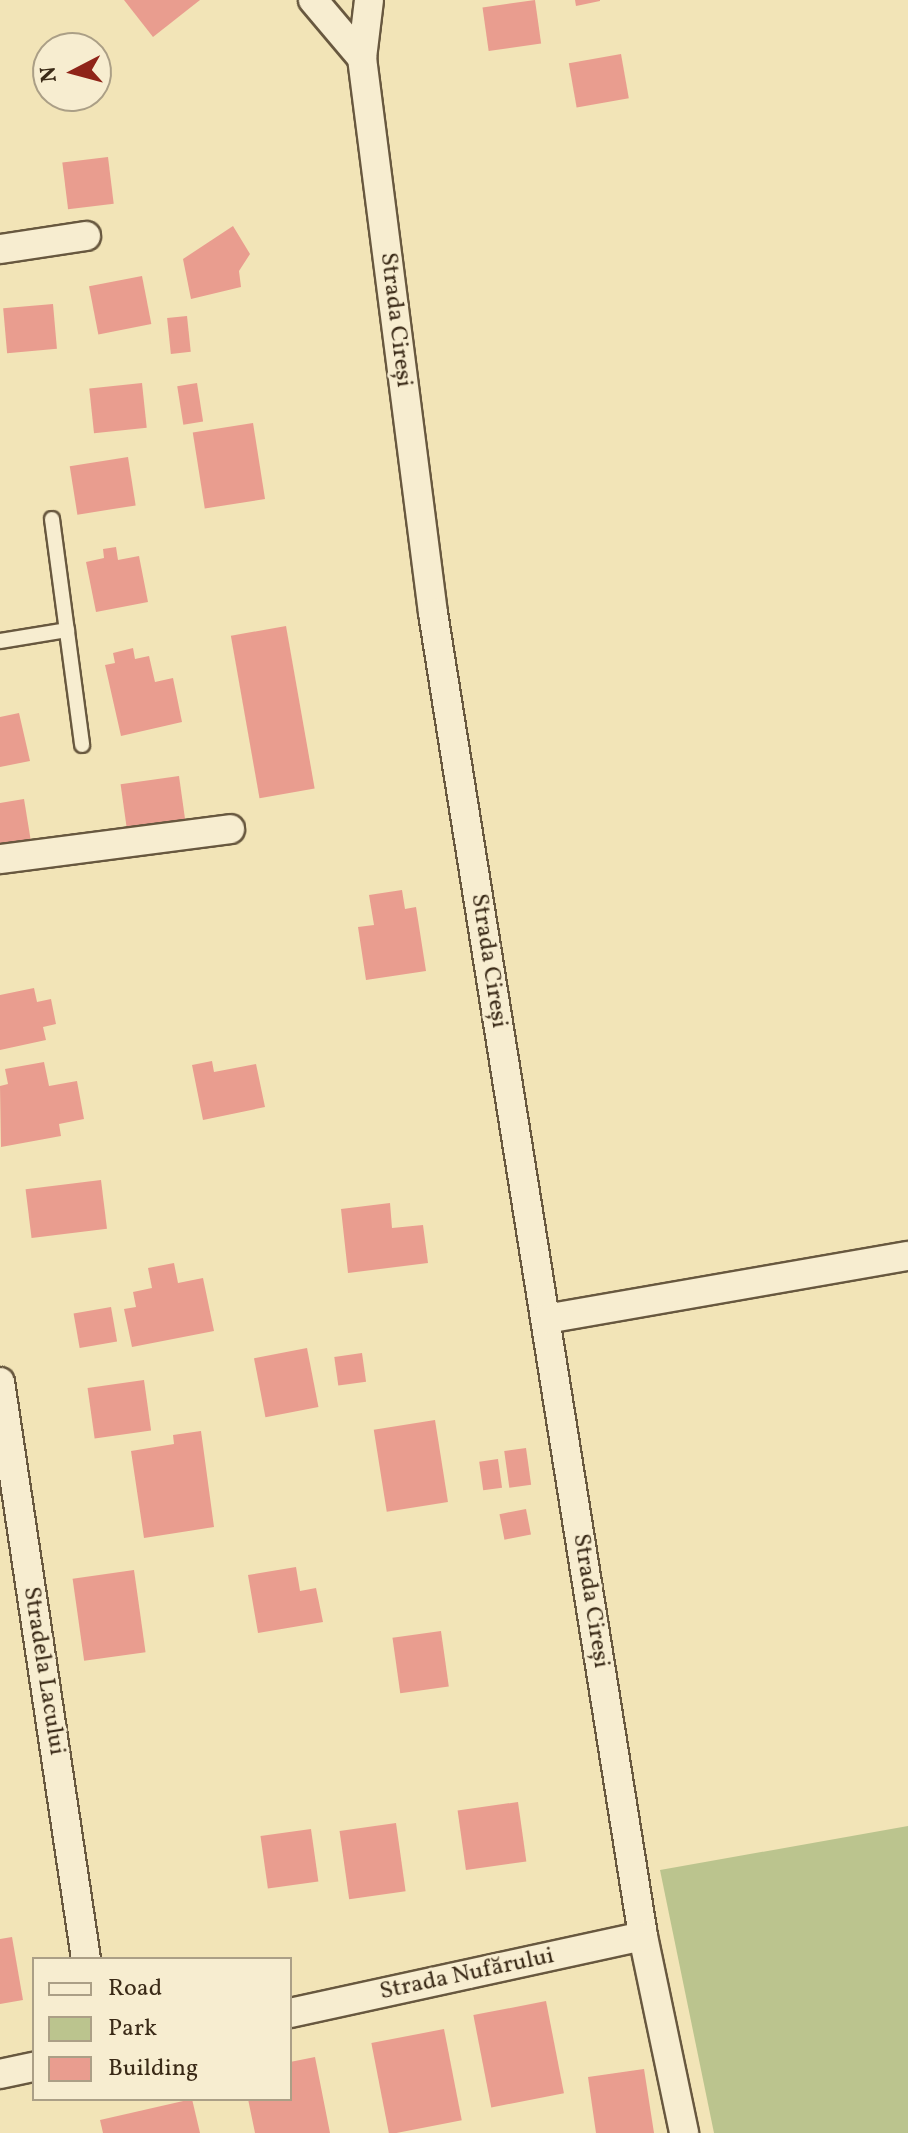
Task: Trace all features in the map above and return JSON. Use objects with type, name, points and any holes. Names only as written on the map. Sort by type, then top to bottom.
[{"type":"street","points":[[313,0],[362,58]]},
{"type":"street","name":"Strada Cireși","points":[[369,0],[362,58],[433,613],[643,1936],[684,2133]]},
{"type":"street","points":[[0,249],[86,236]]},
{"type":"street","points":[[0,859],[230,829]]},
{"type":"street","points":[[546,1319],[908,1256]]},
{"type":"street","name":"Stradela Lacului","points":[[0,1382],[86,1957]]},
{"type":"street","name":"Strada Nufărului","points":[[292,2013],[643,1936]]},
{"type":"street","points":[[0,2074],[32,2067]]},
{"type":"lane","points":[[52,519],[82,745]]},
{"type":"lane","points":[[0,641],[67,630]]},
{"type":"green space","points":[[908,1826],[908,2133],[714,2133],[660,1870]]},
{"type":"building","points":[[124,0],[200,0],[153,37]]},
{"type":"building","points":[[535,0],[541,44],[489,51],[483,7]]},
{"type":"building","points":[[575,0],[600,0],[600,1],[576,6]]},
{"type":"building","points":[[621,54],[629,98],[577,108],[569,63]]},
{"type":"building","points":[[108,157],[114,204],[68,209],[62,163]]},
{"type":"building","points":[[233,226],[250,254],[239,271],[241,287],[191,299],[183,259]]},
{"type":"building","points":[[142,276],[151,324],[98,334],[89,286]]},
{"type":"building","points":[[53,304],[57,349],[7,353],[3,308]]},
{"type":"building","points":[[187,316],[191,352],[171,354],[167,318]]},
{"type":"building","points":[[142,383],[147,428],[94,433],[89,389]]},
{"type":"building","points":[[197,383],[203,422],[183,425],[177,386]]},
{"type":"building","points":[[253,423],[265,499],[205,509],[193,433]]},
{"type":"building","points":[[128,457],[136,505],[77,515],[70,466]]},
{"type":"building","points":[[116,547],[118,560],[139,556],[148,602],[96,612],[86,562],[104,558],[103,549]]},
{"type":"building","points":[[286,626],[315,788],[260,798],[231,636]]},
{"type":"building","points":[[133,648],[135,659],[149,656],[155,682],[173,678],[182,722],[121,736],[105,665],[115,663],[113,653]]},
{"type":"building","points":[[19,713],[30,761],[0,767],[0,717]]},
{"type":"building","points":[[179,776],[186,825],[127,833],[121,784]]},
{"type":"building","points":[[24,799],[32,848],[0,853],[0,803]]},
{"type":"building","points":[[402,890],[405,909],[416,907],[426,971],[366,980],[358,927],[374,925],[369,895]]},
{"type":"building","points":[[34,988],[37,1002],[51,999],[56,1024],[43,1027],[46,1040],[0,1050],[0,995]]},
{"type":"building","points":[[212,1061],[214,1072],[256,1064],[265,1107],[203,1120],[192,1065]]},
{"type":"building","points":[[44,1062],[49,1086],[77,1081],[84,1119],[59,1124],[61,1136],[1,1147],[0,1086],[8,1084],[5,1069]]},
{"type":"building","points":[[101,1180],[107,1229],[32,1238],[26,1189]]},
{"type":"building","points":[[390,1203],[392,1228],[423,1225],[428,1263],[348,1273],[341,1209]]},
{"type":"building","points":[[174,1263],[178,1283],[203,1278],[214,1331],[132,1347],[124,1309],[136,1307],[133,1292],[152,1288],[148,1268]]},
{"type":"building","points":[[111,1307],[117,1341],[80,1348],[74,1314]]},
{"type":"building","points":[[307,1348],[318,1407],[265,1417],[254,1358]]},
{"type":"building","points":[[362,1353],[366,1382],[338,1386],[334,1357]]},
{"type":"building","points":[[144,1380],[151,1431],[95,1438],[88,1388]]},
{"type":"building","points":[[435,1420],[448,1502],[387,1512],[374,1430]]},
{"type":"building","points":[[201,1431],[214,1527],[144,1538],[131,1451],[174,1444],[173,1435]]},
{"type":"building","points":[[526,1448],[531,1485],[509,1488],[504,1451]]},
{"type":"building","points":[[498,1459],[502,1488],[483,1490],[479,1462]]},
{"type":"building","points":[[526,1509],[531,1535],[504,1540],[499,1514]]},
{"type":"building","points":[[296,1567],[300,1591],[316,1588],[323,1622],[258,1633],[248,1575]]},
{"type":"building","points":[[134,1570],[146,1652],[84,1661],[73,1579]]},
{"type":"building","points":[[441,1631],[449,1686],[400,1693],[392,1638]]},
{"type":"building","points":[[518,1802],[526,1861],[466,1870],[458,1810]]},
{"type":"building","points":[[396,1823],[406,1891],[349,1899],[340,1831]]},
{"type":"building","points":[[311,1829],[318,1881],[268,1889],[260,1836]]},
{"type":"building","points":[[12,1937],[23,2000],[0,2004],[0,1939]]},
{"type":"building","points":[[546,2001],[564,2093],[491,2107],[473,2015]]},
{"type":"building","points":[[444,2029],[462,2120],[389,2133],[371,2043]]},
{"type":"building","points":[[315,2057],[330,2133],[255,2133],[248,2101],[292,2101],[292,2062]]},
{"type":"building","points":[[644,2069],[654,2133],[596,2133],[588,2077]]},
{"type":"building","points":[[192,2101],[200,2133],[103,2133],[100,2120]]}]
